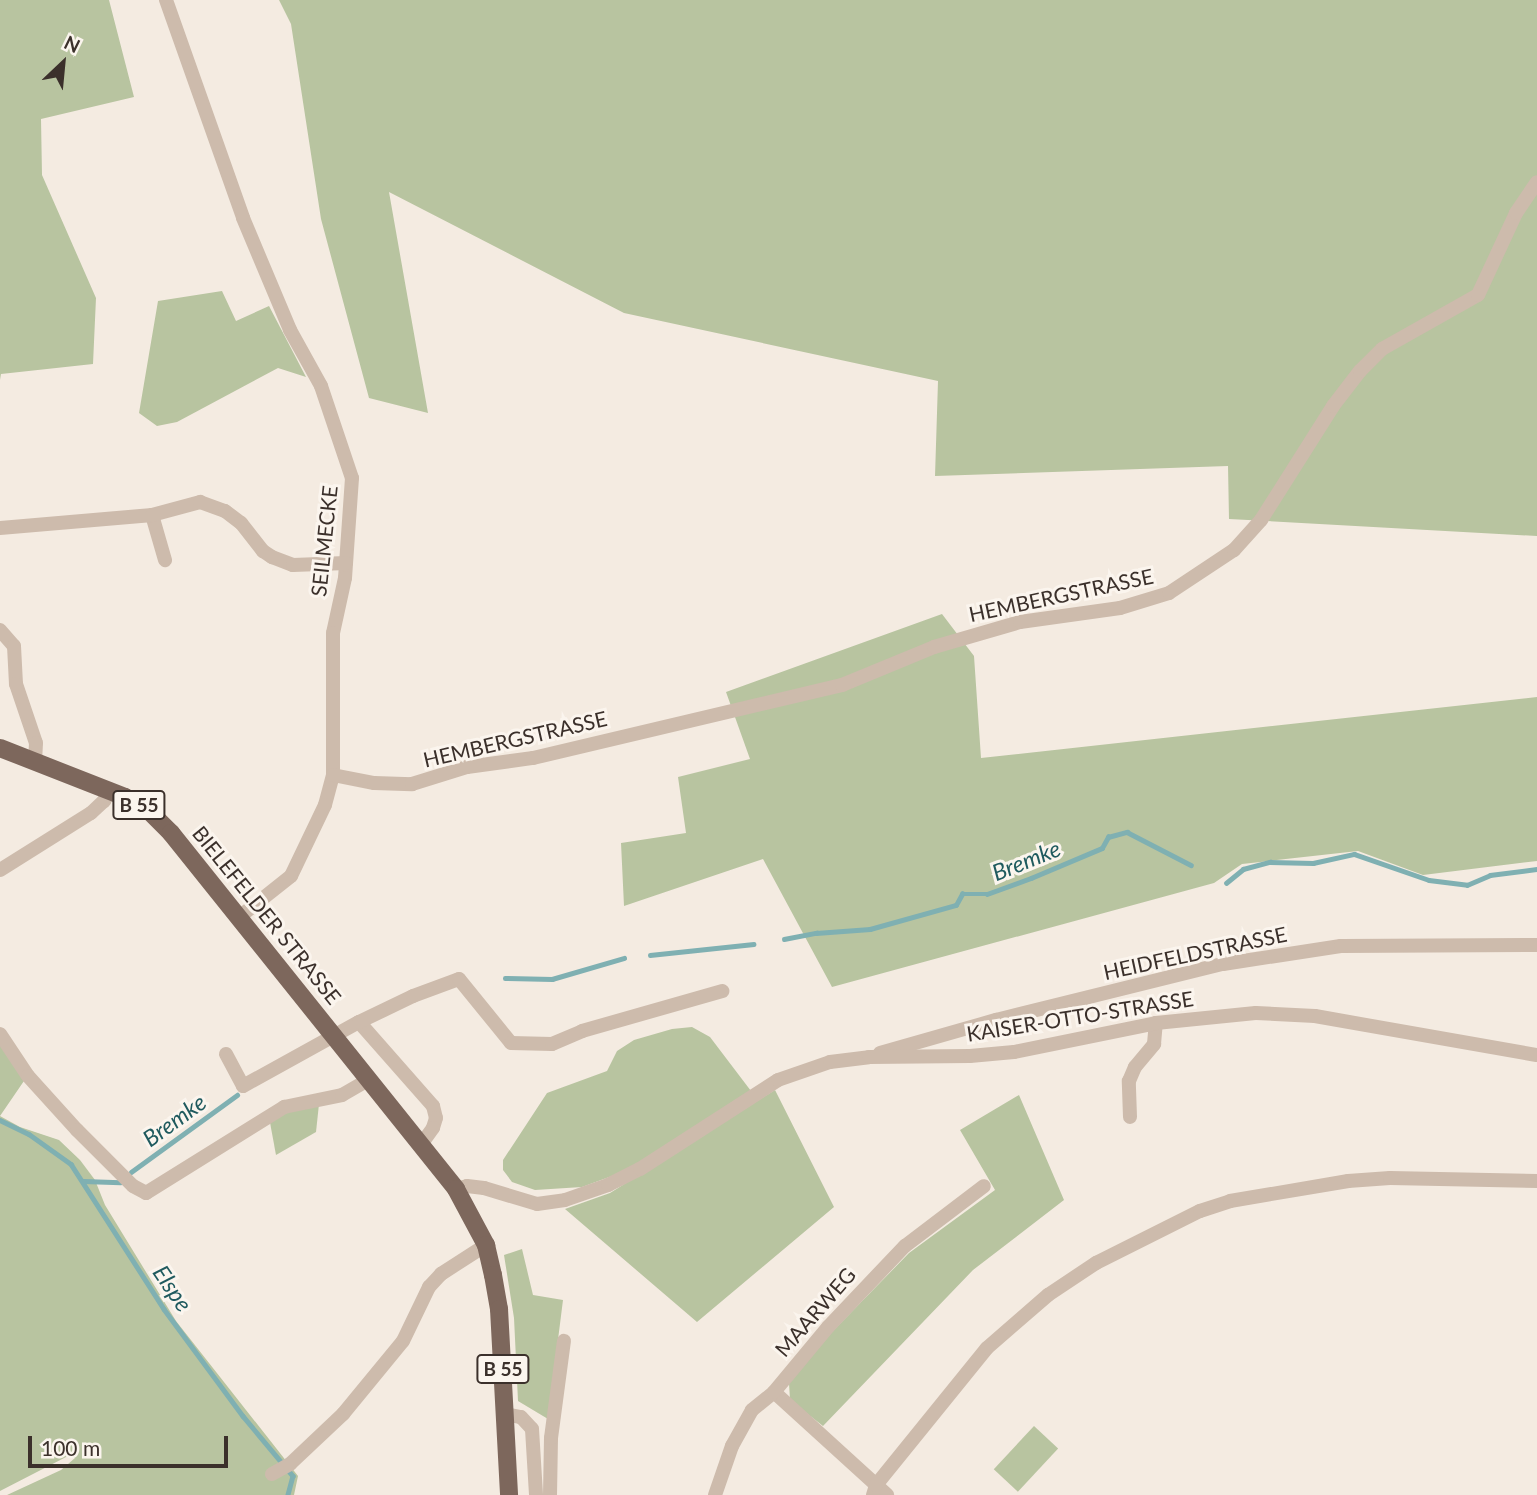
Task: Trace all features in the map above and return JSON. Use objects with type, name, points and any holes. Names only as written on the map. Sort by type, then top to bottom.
[{"type":"main road","name":"BIELEFELDER STRASSE","points":[[0,748],[110,790],[150,812],[172,833],[422,1143],[456,1189],[486,1245],[499,1309],[509,1495]]},
{"type":"street","name":"SEILMECKE","points":[[166,0],[243,218],[290,330],[321,386],[352,478],[346,564],[333,633],[333,775],[325,805],[290,876],[238,918]]},
{"type":"street","name":"HEMBERGSTRASSE","points":[[333,775],[374,783],[412,784],[467,767],[533,758],[842,685],[934,646],[1020,622],[1120,608],[1169,593],[1234,550],[1261,520],[1334,405],[1367,363],[1382,349],[1478,295],[1517,214],[1537,182]]},
{"type":"street","points":[[0,528],[152,515],[190,504],[212,505],[241,523],[263,551],[272,556],[293,565],[346,564]]},
{"type":"street","points":[[152,515],[165,560]]},
{"type":"street","points":[[0,630],[14,646],[16,684],[36,743],[35,760]]},
{"type":"street","points":[[0,870],[91,813],[104,801],[110,790]]},
{"type":"street","name":"HEIDFELDSTRASSE","points":[[869,1057],[918,1040],[1223,964],[1341,946],[1537,945]]},
{"type":"street","points":[[226,1054],[243,1086],[359,1022],[413,996],[459,979],[511,1043],[552,1044],[582,1031],[722,991]]},
{"type":"street","name":"KAISER-OTTO-STRASSE","points":[[456,1189],[467,1186],[484,1188],[537,1204],[565,1200],[608,1185],[640,1169],[778,1080],[830,1062],[869,1057],[970,1056],[1014,1052],[1156,1023],[1256,1013],[1315,1016],[1537,1055]]},
{"type":"street","name":"BIELEFELDER STRASSE","points":[[359,1022],[433,1106],[436,1118],[433,1128],[422,1143]]},
{"type":"street","points":[[1130,1117],[1129,1081],[1135,1067],[1154,1044],[1156,1023]]},
{"type":"street","points":[[0,1034],[29,1076],[77,1130],[133,1186],[146,1193],[276,1111],[342,1095],[370,1079]]},
{"type":"street","points":[[874,1490],[987,1348],[1048,1295],[1096,1263],[1200,1212],[1230,1201],[1348,1181],[1390,1178],[1451,1182],[1537,1181]]},
{"type":"street","name":"MAARWEG","points":[[715,1495],[732,1446],[748,1416],[774,1392],[828,1327],[897,1253],[984,1186]]},
{"type":"street","points":[[281,1470],[343,1414],[403,1342],[429,1287],[441,1274],[486,1245]]},
{"type":"street","points":[[550,1495],[551,1438],[564,1341]]},
{"type":"street","points":[[774,1392],[874,1490],[887,1495]]},
{"type":"street","points":[[505,1414],[521,1417],[532,1429],[536,1495]]},
{"type":"green space","points":[[0,0],[109,0],[134,97],[41,119],[42,175],[96,298],[93,364],[1,374],[0,380]]},
{"type":"green space","points":[[279,0],[1537,0],[1537,536],[1229,519],[1228,466],[935,476],[938,381],[624,313],[389,192],[428,413],[369,398],[321,219],[291,24]]},
{"type":"green space","points":[[222,291],[236,321],[269,306],[306,377],[278,368],[177,422],[157,426],[139,413],[158,301]]},
{"type":"green space","points":[[942,614],[974,656],[981,758],[1537,697],[1537,861],[1423,875],[1358,851],[1242,864],[1214,883],[832,987],[763,859],[624,906],[621,843],[686,833],[678,777],[750,759],[726,692]]},
{"type":"green space","points":[[692,1027],[710,1037],[751,1091],[631,1169],[582,1187],[535,1190],[512,1182],[503,1170],[503,1160],[547,1093],[607,1071],[617,1051],[634,1040],[672,1029]]},
{"type":"green space","points":[[0,1043],[26,1078],[0,1116]]},
{"type":"green space","points":[[775,1090],[834,1207],[697,1322],[565,1209],[610,1193]]},
{"type":"green space","points":[[1019,1095],[1064,1200],[973,1270],[823,1426],[790,1400],[789,1383],[832,1332],[909,1253],[995,1190],[960,1130]]},
{"type":"green space","points":[[319,1104],[316,1132],[276,1155],[269,1117]]},
{"type":"green space","points":[[0,1116],[20,1127],[59,1140],[80,1160],[95,1180],[105,1205],[176,1321],[298,1476],[294,1495],[7,1495],[61,1470],[75,1458],[68,1456],[0,1491]]},
{"type":"green space","points":[[522,1249],[533,1295],[563,1300],[548,1419],[518,1401],[514,1318],[504,1255]]},
{"type":"green space","points":[[1034,1426],[1058,1449],[1018,1492],[994,1469]]},
{"type":"waterway","name":"Bremke","points":[[784,939],[816,933],[870,929],[956,905],[962,894],[987,894],[1031,878],[1102,848],[1108,837],[1127,832],[1191,865]]},
{"type":"waterway","name":"Bremke","points":[[1226,883],[1243,869],[1270,862],[1313,863],[1354,854],[1429,880],[1467,885],[1490,875],[1537,869]]},
{"type":"waterway","name":"Bremke","points":[[650,955],[753,944]]},
{"type":"waterway","name":"Bremke","points":[[505,978],[552,979],[624,958]]},
{"type":"waterway","name":"Bremke","points":[[131,1172],[237,1095]]},
{"type":"waterway","name":"Elspe","points":[[0,1120],[29,1134],[71,1164],[164,1309],[243,1416],[293,1476],[288,1495]]},
{"type":"waterway","name":"Bremke","points":[[83,1181],[120,1182]]}]
